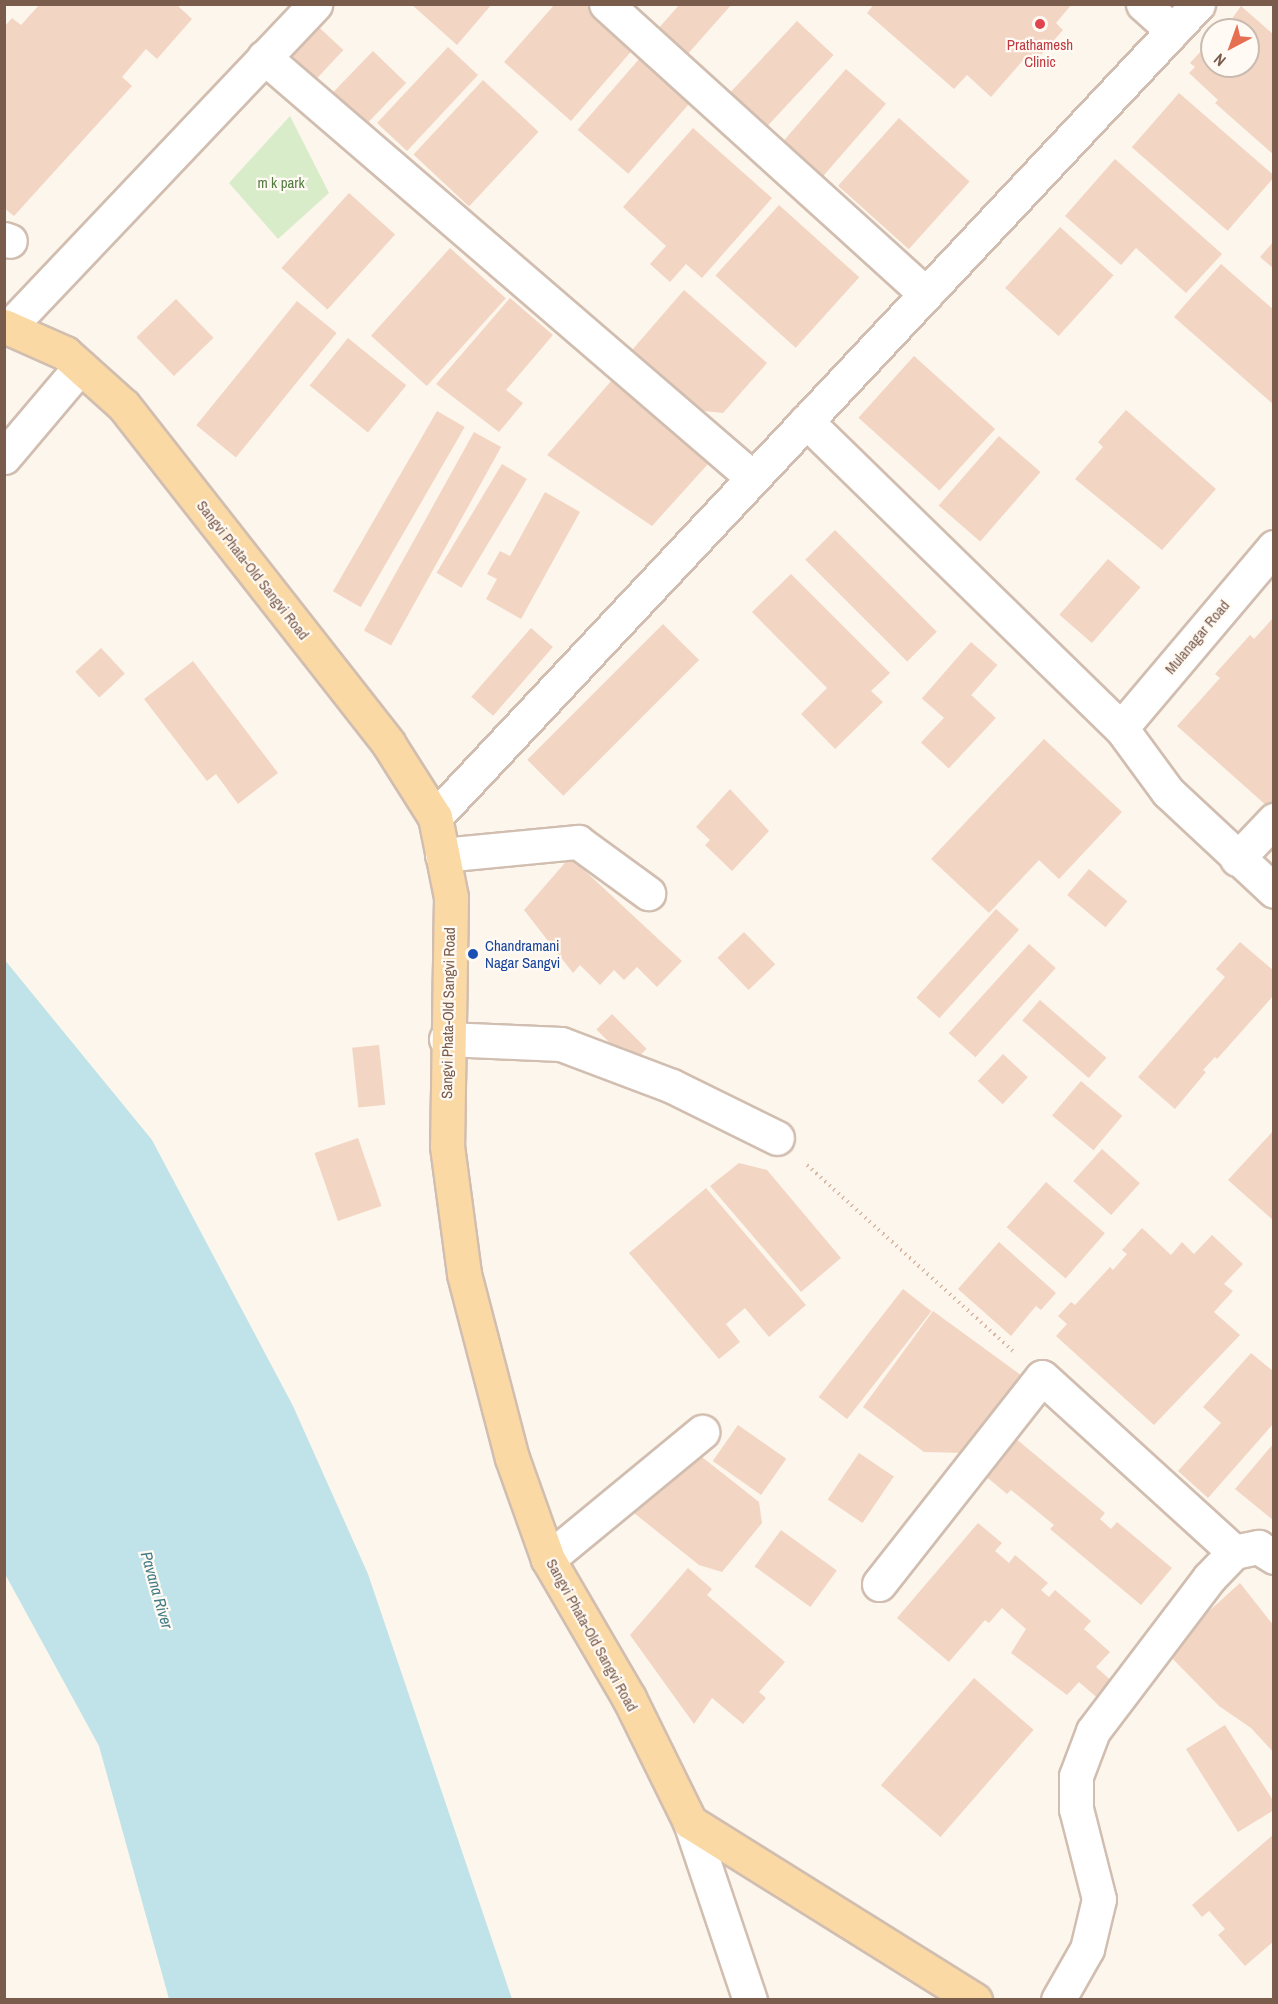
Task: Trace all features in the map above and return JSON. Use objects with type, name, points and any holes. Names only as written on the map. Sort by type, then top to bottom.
[{"type":"main road","name":"Sangvi Phata-Old Sangvi Road","points":[[7,326],[65,352],[131,415],[388,743],[435,817],[451,897],[446,1039],[447,1146],[464,1274],[512,1458],[548,1559],[629,1698],[690,1822]]},
{"type":"main road","points":[[690,1822],[975,2000]]},
{"type":"street","points":[[7,326],[315,4]]},
{"type":"street","points":[[606,4],[926,294]]},
{"type":"street","points":[[1143,4],[1173,31]]},
{"type":"street","points":[[435,817],[1198,4]]},
{"type":"street","points":[[264,57],[753,478]]},
{"type":"street","points":[[4,457],[80,367]]},
{"type":"street","points":[[806,421],[1121,728],[1168,792],[1237,859],[1274,891]]},
{"type":"street","name":"Mulanagar Road","points":[[1121,728],[1274,547]]},
{"type":"street","points":[[1237,859],[1274,820]]},
{"type":"street","points":[[442,855],[578,842],[648,893]]},
{"type":"street","points":[[446,1039],[561,1044],[672,1086],[777,1138]]},
{"type":"street","points":[[879,1584],[1042,1377],[1234,1551]]},
{"type":"street","points":[[548,1559],[702,1432]]},
{"type":"street","points":[[1058,2000],[1087,1949],[1099,1899],[1076,1809],[1076,1776],[1093,1731],[1209,1578],[1234,1551],[1258,1547],[1274,1557]]},
{"type":"street","name":"Sangvi Phata-Old Sangvi Road","points":[[690,1822],[750,2000]]},
{"type":"path","points":[[777,1138],[1042,1377]]},
{"type":"green space","name":"m k park","points":[[290,116],[329,193],[278,239],[229,183]]},
{"type":"water","name":"Pavana River","points":[[4,959],[152,1140],[293,1406],[368,1574],[512,1999],[169,1999],[99,1746],[5,1574]]},
{"type":"building","points":[[40,4],[176,4],[192,19],[157,59],[146,49],[122,77],[132,86],[14,216],[4,208],[4,27],[12,18],[21,25]]},
{"type":"building","points":[[411,4],[492,4],[457,45]]},
{"type":"building","points":[[555,4],[587,4],[635,47],[571,121],[504,62]]},
{"type":"building","points":[[680,4],[732,4],[686,56],[657,30]]},
{"type":"building","points":[[874,4],[1072,4],[1056,23],[1063,30],[1033,64],[1025,58],[991,97],[967,75],[954,89],[867,13]]},
{"type":"building","points":[[1241,6],[1255,18],[1232,18]]},
{"type":"building","points":[[309,18],[343,50],[308,88],[274,56]]},
{"type":"building","points":[[797,21],[834,55],[765,129],[728,95]]},
{"type":"building","points":[[1260,23],[1274,35],[1274,155],[1215,103],[1218,100],[1189,73],[1195,67],[1190,63],[1200,52],[1200,78],[1260,78]]},
{"type":"building","points":[[448,47],[478,75],[407,151],[377,123]]},
{"type":"building","points":[[373,51],[406,83],[366,124],[333,92]]},
{"type":"building","points":[[640,58],[691,102],[628,174],[578,130]]},
{"type":"building","points":[[846,69],[886,104],[823,176],[783,141]]},
{"type":"building","points":[[483,80],[539,132],[469,206],[413,155]]},
{"type":"building","points":[[1179,93],[1274,176],[1228,231],[1132,147]]},
{"type":"building","points":[[899,118],[970,182],[909,249],[838,186]]},
{"type":"building","points":[[693,128],[772,198],[702,278],[686,264],[670,282],[650,264],[666,246],[623,207]]},
{"type":"building","points":[[1115,159],[1222,254],[1186,293],[1136,248],[1121,265],[1065,216]]},
{"type":"building","points":[[349,193],[395,234],[327,310],[281,268]]},
{"type":"building","points":[[779,205],[859,277],[796,348],[715,276]]},
{"type":"building","points":[[1060,227],[1114,275],[1059,336],[1005,288]]},
{"type":"building","points":[[1274,241],[1274,269],[1260,257]]},
{"type":"building","points":[[450,248],[506,298],[427,386],[371,336]]},
{"type":"building","points":[[1221,264],[1274,310],[1274,405],[1174,317]]},
{"type":"building","points":[[684,290],[767,363],[723,413],[686,409],[626,357]]},
{"type":"building","points":[[510,298],[553,335],[506,390],[523,403],[499,432],[436,384]]},
{"type":"building","points":[[176,299],[214,338],[174,376],[136,337]]},
{"type":"building","points":[[297,301],[337,333],[236,457],[196,425]]},
{"type":"building","points":[[348,338],[406,385],[368,433],[310,385]]},
{"type":"building","points":[[914,356],[995,429],[939,491],[858,418]]},
{"type":"building","points":[[612,380],[708,464],[652,526],[547,455]]},
{"type":"building","points":[[1126,410],[1216,489],[1162,550],[1075,479],[1103,447],[1098,442]]},
{"type":"building","points":[[437,411],[465,427],[361,607],[333,591]]},
{"type":"building","points":[[474,432],[501,447],[391,646],[364,631]]},
{"type":"building","points":[[999,436],[1041,472],[980,542],[939,505]]},
{"type":"building","points":[[502,464],[527,479],[461,588],[437,573]]},
{"type":"building","points":[[545,492],[580,512],[521,619],[486,599],[497,579],[487,574],[500,551],[510,556]]},
{"type":"building","points":[[835,530],[937,632],[907,662],[805,560]]},
{"type":"building","points":[[1108,559],[1140,587],[1092,643],[1059,615]]},
{"type":"building","points":[[791,574],[890,673],[871,691],[883,702],[835,749],[801,714],[827,688],[752,612]]},
{"type":"building","points":[[1274,617],[1274,801],[1268,807],[1177,726],[1220,678],[1215,674],[1250,635],[1254,639]]},
{"type":"building","points":[[663,624],[699,660],[563,796],[527,760]]},
{"type":"building","points":[[531,628],[553,647],[493,716],[471,697]]},
{"type":"building","points":[[971,642],[997,665],[948,722],[922,699]]},
{"type":"building","points":[[101,648],[125,674],[99,697],[75,672]]},
{"type":"building","points":[[193,661],[278,773],[238,804],[216,774],[207,781],[144,699]]},
{"type":"building","points":[[968,692],[996,718],[949,768],[921,742]]},
{"type":"building","points":[[1044,739],[1122,812],[1059,879],[1039,860],[989,913],[931,859]]},
{"type":"building","points":[[730,789],[769,831],[732,871],[705,845],[710,840],[696,827]]},
{"type":"building","points":[[570,857],[682,961],[657,987],[637,967],[624,980],[614,970],[600,985],[580,965],[573,973],[524,910]]},
{"type":"building","points":[[1089,869],[1127,901],[1105,927],[1067,895]]},
{"type":"building","points":[[996,909],[1019,930],[939,1018],[916,997]]},
{"type":"building","points":[[744,932],[775,964],[749,990],[717,958]]},
{"type":"building","points":[[1240,942],[1274,971],[1274,995],[1217,1059],[1215,1057],[1203,1070],[1206,1072],[1175,1109],[1138,1077],[1225,977],[1216,969]]},
{"type":"building","points":[[1029,944],[1056,968],[975,1057],[949,1033]]},
{"type":"building","points":[[1040,1000],[1106,1058],[1089,1078],[1022,1020]]},
{"type":"building","points":[[612,1014],[647,1049],[631,1064],[596,1030]]},
{"type":"building","points":[[379,1045],[385,1105],[358,1107],[352,1048]]},
{"type":"building","points":[[1003,1054],[1028,1077],[1003,1104],[978,1081]]},
{"type":"building","points":[[1081,1081],[1122,1116],[1093,1150],[1052,1115]]},
{"type":"building","points":[[1274,1130],[1274,1221],[1228,1180]]},
{"type":"building","points":[[358,1138],[381,1206],[338,1221],[315,1153]]},
{"type":"building","points":[[1102,1149],[1140,1183],[1111,1215],[1073,1181]]},
{"type":"building","points":[[739,1163],[767,1170],[841,1258],[801,1292],[710,1186]]},
{"type":"building","points":[[1046,1182],[1105,1233],[1066,1278],[1007,1227]]},
{"type":"building","points":[[706,1188],[806,1305],[769,1337],[745,1308],[726,1324],[740,1342],[719,1359],[629,1253]]},
{"type":"building","points":[[1142,1228],[1171,1255],[1182,1242],[1194,1254],[1212,1235],[1243,1264],[1224,1284],[1233,1291],[1214,1312],[1240,1335],[1154,1425],[1056,1336],[1067,1324],[1058,1316],[1071,1302],[1075,1305],[1110,1267],[1113,1270],[1127,1254],[1122,1250]]},
{"type":"building","points":[[999,1242],[1056,1293],[1041,1310],[1036,1306],[1011,1336],[958,1289]]},
{"type":"building","points":[[903,1289],[931,1311],[847,1419],[819,1397]]},
{"type":"building","points":[[933,1311],[1022,1376],[965,1453],[924,1452],[863,1407]]},
{"type":"building","points":[[1251,1353],[1274,1372],[1274,1423],[1208,1498],[1178,1471],[1221,1423],[1203,1407]]},
{"type":"building","points":[[738,1425],[786,1459],[761,1495],[713,1461]]},
{"type":"building","points":[[1014,1437],[1105,1513],[1100,1519],[1111,1529],[1117,1522],[1172,1568],[1141,1605],[1050,1529],[1054,1525],[1011,1490],[1007,1494],[983,1474]]},
{"type":"building","points":[[1274,1443],[1274,1521],[1235,1489]]},
{"type":"building","points":[[688,1446],[759,1502],[762,1523],[722,1572],[699,1565],[634,1513]]},
{"type":"building","points":[[859,1453],[894,1476],[863,1523],[828,1499]]},
{"type":"building","points":[[978,1523],[1002,1543],[995,1551],[1009,1563],[1015,1555],[1048,1583],[1041,1590],[1049,1597],[1055,1590],[1091,1621],[1084,1629],[1110,1652],[1096,1667],[1115,1684],[1101,1701],[1079,1682],[1067,1695],[1011,1653],[1026,1629],[1002,1608],[989,1623],[985,1620],[949,1662],[897,1618]]},
{"type":"building","points":[[781,1530],[837,1571],[810,1607],[755,1566]]},
{"type":"building","points":[[688,1568],[712,1589],[707,1595],[785,1662],[759,1692],[766,1698],[743,1724],[712,1698],[694,1724],[630,1635]]},
{"type":"building","points":[[1240,1583],[1274,1626],[1274,1753],[1251,1728],[1219,1706],[1165,1651]]},
{"type":"building","points":[[974,1678],[1034,1730],[940,1837],[881,1785]]},
{"type":"building","points":[[1225,1725],[1274,1802],[1274,1810],[1238,1832],[1186,1749]]},
{"type":"building","points":[[1274,1834],[1274,1941],[1245,1966],[1218,1935],[1225,1929],[1209,1911],[1202,1917],[1192,1905]]},
{"type":"place","name":"Prathamesh Clinic","points":[[1040,24]]},
{"type":"place","name":"Chandramani Nagar Sangvi","points":[[473,954]]}]
